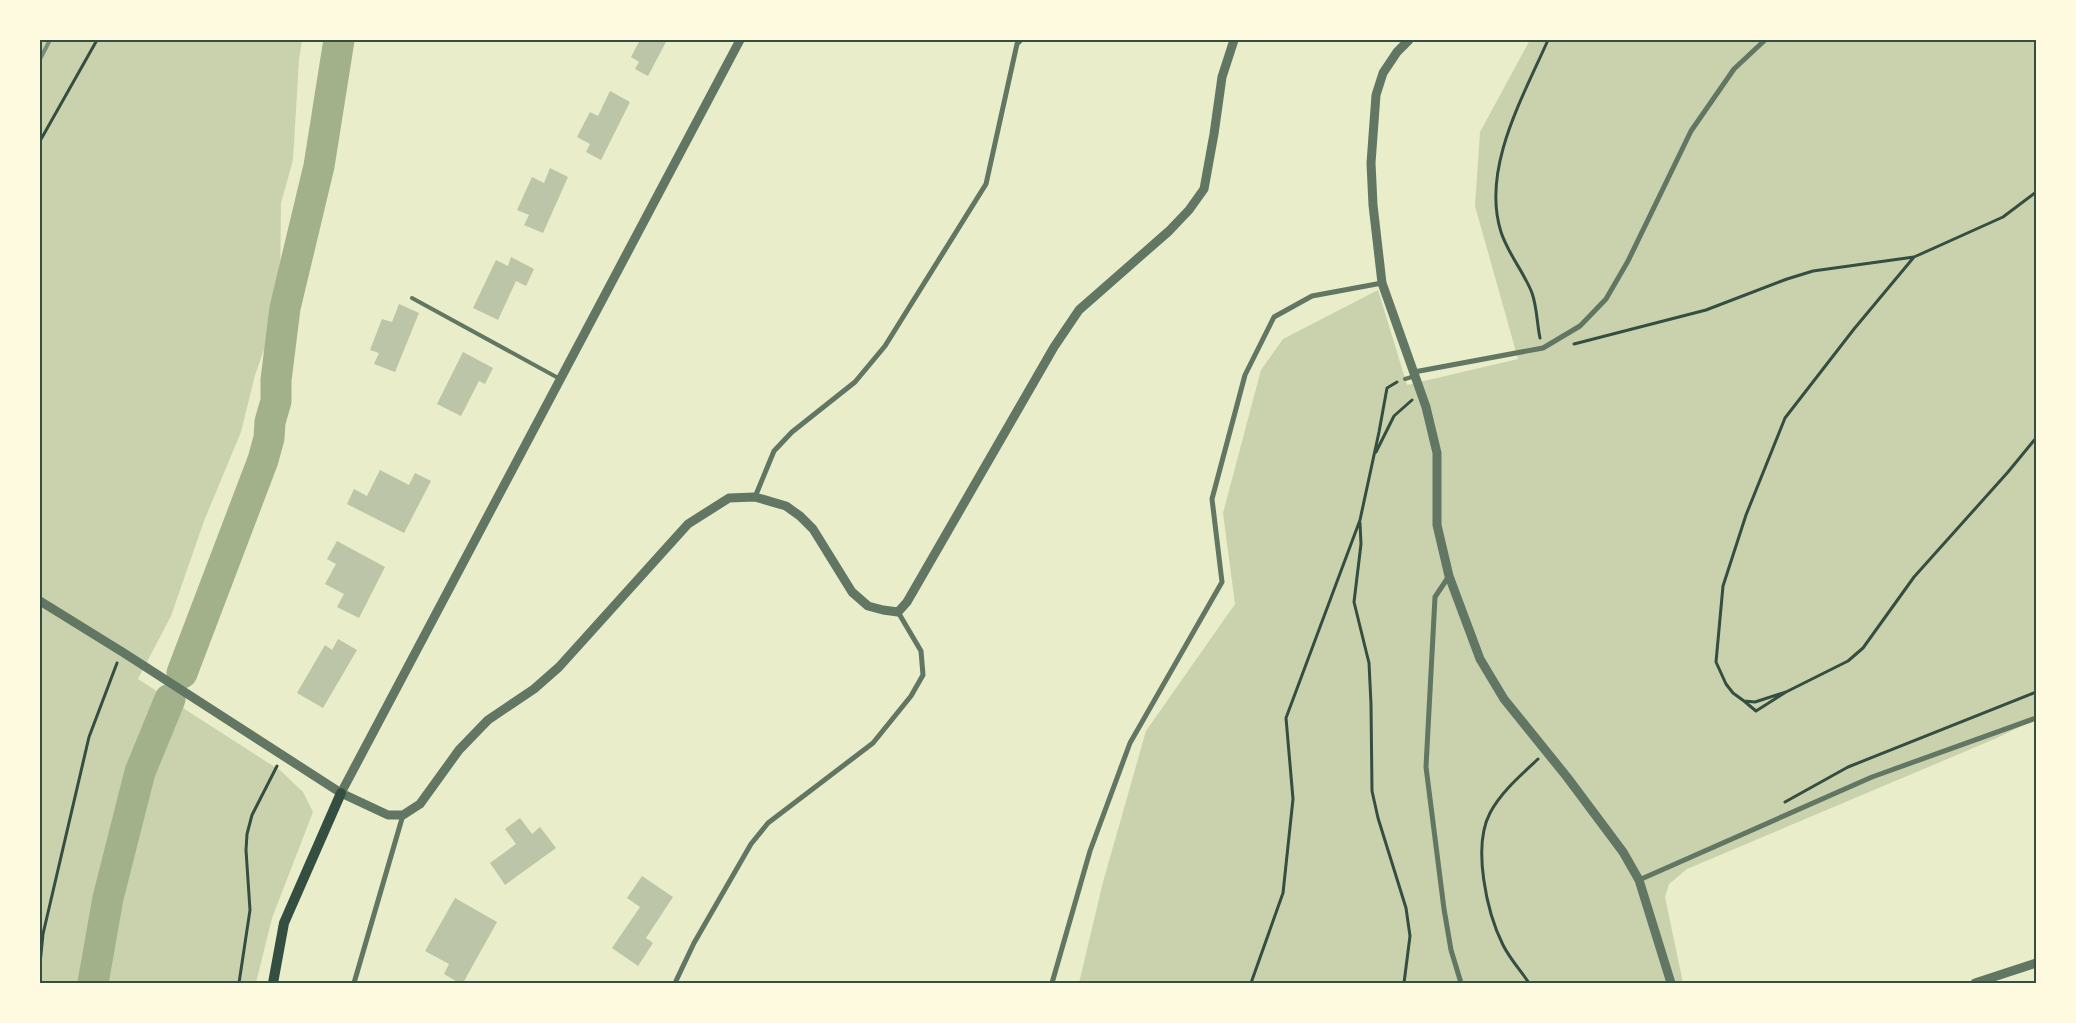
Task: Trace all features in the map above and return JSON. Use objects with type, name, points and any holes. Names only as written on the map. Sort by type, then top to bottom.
[{"type":"main road","points":[[273,983],[284,922],[341,793]]},
{"type":"street","points":[[341,793],[740,40]]},
{"type":"street","points":[[755,497],[772,454],[792,432],[856,382],[885,346],[986,184],[1017,44],[1020,40]]},
{"type":"street","points":[[898,612],[907,602],[1054,346],[1079,310],[1169,231],[1189,210],[1204,189],[1222,77],[1234,40]]},
{"type":"street","points":[[1410,40],[1397,52],[1383,73],[1376,94],[1371,163],[1373,205],[1382,283],[1415,374],[1437,453],[1437,525],[1449,576],[1480,659],[1504,699],[1623,852],[1639,880],[1671,983]]},
{"type":"street","points":[[1415,374],[1541,349],[1580,326],[1606,299],[1628,261],[1691,131],[1734,69],[1765,40]]},
{"type":"street","points":[[1052,983],[1090,852],[1130,743],[1222,582],[1212,499],[1245,375],[1274,317],[1312,296],[1382,283]]},
{"type":"street","points":[[40,601],[123,652],[341,793],[388,815],[403,815],[420,804],[459,750],[488,720],[534,689],[559,667],[688,524],[729,498],[755,497],[786,506],[813,529],[852,592],[868,606],[898,612],[921,651],[923,675],[915,689],[873,742],[768,823],[751,844],[694,943],[675,983]]},
{"type":"street","points":[[1449,576],[1435,597],[1426,767],[1444,909],[1451,950],[1461,983]]},
{"type":"street","points":[[1639,880],[1872,777],[2036,718]]},
{"type":"street","points":[[354,983],[403,815]]},
{"type":"street","points":[[1975,983],[2036,963]]},
{"type":"lane","points":[[412,298],[560,379]]},
{"type":"lane","points":[[1405,379],[1415,374]]},
{"type":"path","points":[[40,141],[97,40]]},
{"type":"path","points":[[1541,349],[1532,294],[1501,232],[1495,200],[1498,165],[1514,117],[1548,40]]},
{"type":"path","points":[[1569,344],[1706,310],[1770,285],[1813,271],[1914,257],[2003,217],[2036,192]]},
{"type":"path","points":[[1914,257],[1854,329],[1785,418],[1746,515],[1723,586],[1716,662],[1726,684],[1733,693],[1756,710],[1786,692],[1848,661],[1863,648],[1914,577],[2036,438]]},
{"type":"path","points":[[1251,983],[1282,893],[1293,798],[1286,718],[1360,520],[1387,388],[1405,379]]},
{"type":"path","points":[[1374,457],[1394,416],[1411,400],[1422,396]]},
{"type":"path","points":[[1360,520],[1361,544],[1354,602],[1369,663],[1372,704],[1372,791],[1378,818],[1406,908],[1410,936],[1404,983]]},
{"type":"path","points":[[40,964],[42,934],[89,737],[98,708],[123,652]]},
{"type":"path","points":[[1744,702],[1755,702],[1786,692]]},
{"type":"path","points":[[1784,803],[1848,766],[2036,692]]},
{"type":"path","points":[[1529,983],[1504,948],[1494,924],[1482,861],[1483,835],[1490,813],[1503,795],[1546,751]]},
{"type":"path","points":[[239,983],[250,910],[246,850],[247,834],[252,815],[282,756]]},
{"type":"green space","points":[[40,40],[302,40],[293,160],[281,203],[280,290],[270,333],[255,375],[241,432],[204,521],[171,616],[138,679],[281,771],[303,792],[313,812],[272,918],[256,983],[40,983]]},
{"type":"green space","points":[[1530,40],[2036,40],[2036,719],[1997,738],[1687,869],[1669,884],[1665,897],[1683,983],[1079,983],[1103,882],[1146,731],[1235,604],[1223,513],[1261,370],[1283,339],[1378,290],[1407,385],[1518,359],[1475,206],[1480,132]]},
{"type":"building","points":[[640,40],[667,40],[648,76],[635,69],[639,62],[631,57]]},
{"type":"building","points":[[610,91],[630,102],[601,160],[586,152],[590,144],[577,137],[590,112],[598,116]]},
{"type":"building","points":[[550,168],[568,177],[543,233],[524,225],[529,215],[517,210],[532,177],[544,183]]},
{"type":"building","points":[[511,257],[534,269],[526,286],[516,281],[498,320],[473,308],[496,260],[508,266]]},
{"type":"building","points":[[399,304],[419,313],[395,372],[374,364],[379,353],[370,350],[382,319],[392,322]]},
{"type":"building","points":[[463,352],[493,368],[485,384],[479,381],[461,416],[437,404]]},
{"type":"building","points":[[380,470],[409,485],[415,473],[431,481],[404,533],[347,504],[354,489],[367,496]]},
{"type":"building","points":[[337,541],[385,567],[359,618],[337,607],[344,594],[325,584],[336,564],[327,559]]},
{"type":"building","points":[[338,639],[357,650],[323,708],[297,693],[325,645],[332,650]]},
{"type":"building","points":[[520,818],[532,834],[540,827],[556,848],[505,885],[490,863],[516,844],[505,829]]},
{"type":"building","points":[[642,876],[673,897],[646,938],[653,943],[638,966],[612,948],[640,907],[627,898]]},
{"type":"building","points":[[455,898],[497,922],[463,983],[459,983],[444,974],[449,964],[425,951]]},
{"type":"waterway","points":[[182,673],[263,460],[269,438],[270,422],[276,401],[276,380],[285,308],[319,166],[339,40]]},
{"type":"waterway","points":[[93,983],[108,898],[140,772],[170,699]]},
{"type":"railway","points":[[40,59],[50,40]]}]
